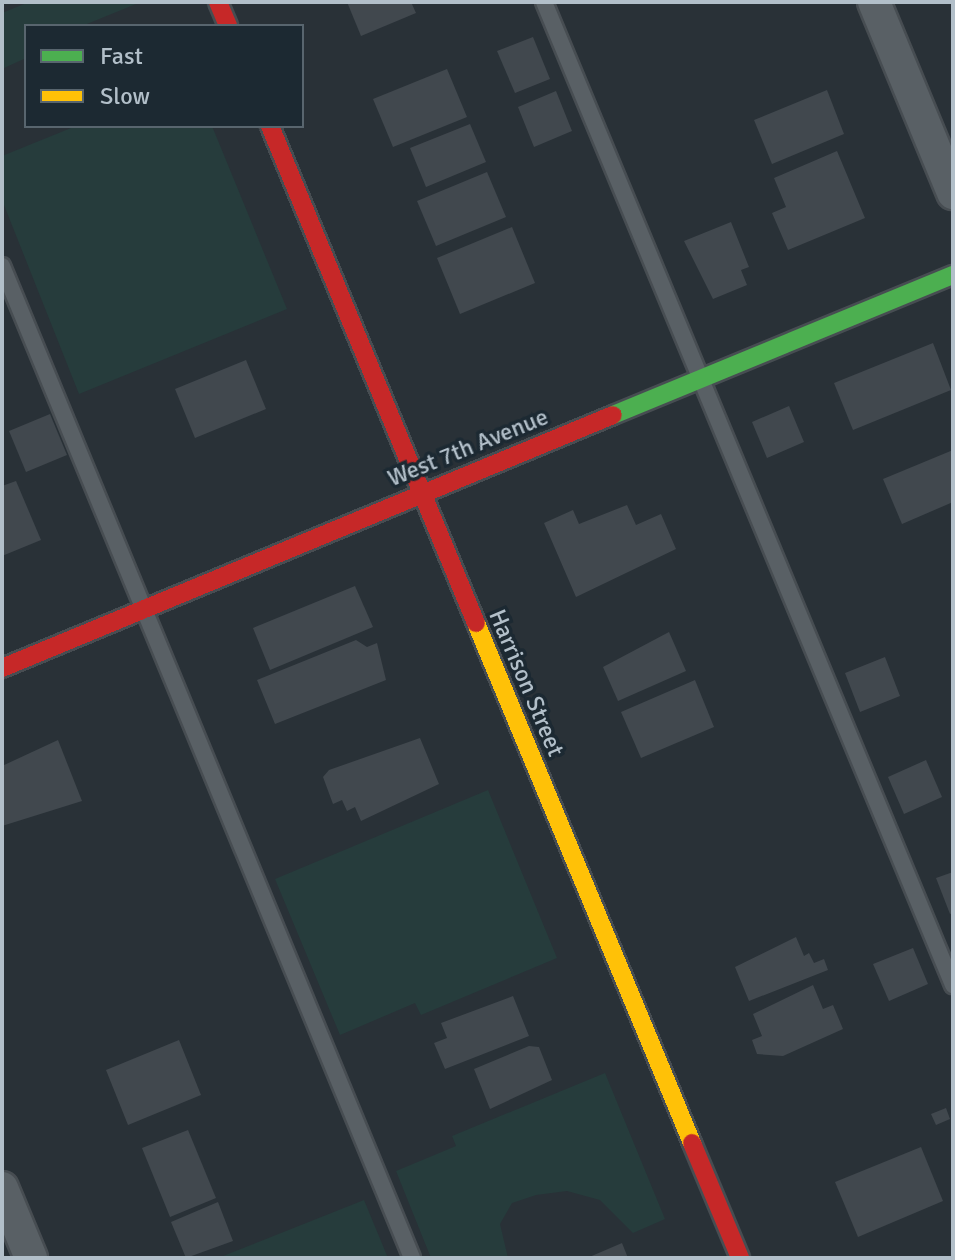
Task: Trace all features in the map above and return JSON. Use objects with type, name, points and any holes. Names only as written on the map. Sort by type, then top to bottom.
[{"type":"street","points":[[218,2],[227,24]]},
{"type":"street","points":[[874,2],[945,150],[953,193]]},
{"type":"street","name":"Harrison Street","points":[[271,128],[740,1258]]},
{"type":"street","name":"West 7th Avenue","points":[[2,668],[953,275]]},
{"type":"street","points":[[2,1188],[31,1258]]},
{"type":"lane","points":[[544,2],[953,985]]},
{"type":"lane","points":[[2,266],[412,1258]]},
{"type":"green space","points":[[29,2],[141,2],[87,24],[24,24],[24,59],[2,69],[2,13]]},
{"type":"green space","points":[[71,128],[213,128],[287,309],[79,394],[2,200],[2,156]]},
{"type":"green space","points":[[488,790],[557,958],[421,1015],[415,1003],[340,1035],[275,879]]},
{"type":"green space","points":[[605,1073],[665,1219],[633,1233],[600,1200],[567,1191],[536,1195],[512,1203],[500,1224],[508,1258],[431,1258],[396,1171],[456,1146],[452,1136]]},
{"type":"green space","points":[[364,1200],[388,1258],[218,1258]]},
{"type":"building","points":[[347,2],[411,2],[416,13],[361,36]]},
{"type":"building","points":[[533,37],[550,79],[515,93],[497,51]]},
{"type":"building","points":[[447,69],[467,117],[393,147],[373,99]]},
{"type":"building","points":[[827,90],[844,134],[772,164],[754,120]]},
{"type":"building","points":[[556,91],[572,131],[534,147],[518,107]]},
{"type":"building","points":[[470,124],[486,162],[426,187],[410,148]]},
{"type":"building","points":[[837,151],[865,218],[788,250],[772,213],[786,207],[774,178]]},
{"type":"building","points":[[487,172],[506,217],[436,246],[417,201]]},
{"type":"building","points":[[731,222],[749,267],[741,270],[747,285],[713,299],[684,241]]},
{"type":"building","points":[[512,227],[535,283],[460,314],[437,258]]},
{"type":"building","points":[[933,343],[951,390],[853,430],[834,383]]},
{"type":"building","points":[[246,360],[266,409],[195,438],[175,389]]},
{"type":"building","points":[[789,406],[804,442],[767,458],[752,422]]},
{"type":"building","points":[[50,414],[67,455],[26,472],[9,431]]},
{"type":"building","points":[[953,450],[953,502],[902,524],[883,479]]},
{"type":"building","points":[[16,481],[41,540],[2,556],[2,486]]},
{"type":"building","points":[[627,505],[636,525],[661,514],[676,549],[576,597],[544,523],[573,510],[579,524]]},
{"type":"building","points":[[355,586],[373,627],[270,670],[253,628]]},
{"type":"building","points":[[669,632],[686,671],[618,701],[603,667]]},
{"type":"building","points":[[356,640],[367,647],[377,643],[386,680],[275,724],[257,680]]},
{"type":"building","points":[[885,657],[900,696],[860,712],[845,673]]},
{"type":"building","points":[[695,680],[714,727],[641,758],[621,712]]},
{"type":"building","points":[[420,738],[439,784],[361,821],[355,807],[347,811],[342,800],[333,804],[323,777],[329,770]]},
{"type":"building","points":[[58,740],[82,801],[2,826],[2,766]]},
{"type":"building","points":[[926,760],[942,797],[904,814],[888,777]]},
{"type":"building","points":[[953,872],[953,913],[950,914],[936,878]]},
{"type":"building","points":[[796,937],[804,956],[809,953],[814,963],[824,959],[828,970],[749,1001],[735,967]]},
{"type":"building","points":[[913,948],[928,984],[889,1001],[873,964]]},
{"type":"building","points":[[813,985],[823,1009],[833,1005],[843,1029],[783,1056],[757,1054],[752,1040],[762,1036],[753,1014]]},
{"type":"building","points":[[513,996],[529,1036],[445,1069],[434,1043],[447,1038],[441,1023]]},
{"type":"building","points":[[179,1040],[201,1095],[128,1125],[106,1070]]},
{"type":"building","points":[[529,1046],[539,1047],[552,1080],[490,1109],[474,1069]]},
{"type":"building","points":[[946,1108],[950,1119],[936,1125],[931,1114]]},
{"type":"building","points":[[188,1130],[216,1198],[170,1217],[142,1148]]},
{"type":"building","points":[[921,1147],[943,1201],[858,1237],[835,1182]]},
{"type":"building","points":[[218,1202],[233,1241],[186,1258],[171,1222]]},
{"type":"building","points":[[622,1243],[628,1258],[587,1258]]},
{"type":"traffic: fast","points":[[613,415],[953,275]]},
{"type":"traffic: slow","points":[[476,623],[692,1143]]},
{"type":"traffic: jam","points":[[218,2],[227,24]]},
{"type":"traffic: jam","points":[[271,128],[476,623]]},
{"type":"traffic: jam","points":[[2,668],[613,415]]},
{"type":"traffic: jam","points":[[692,1143],[740,1258]]}]
